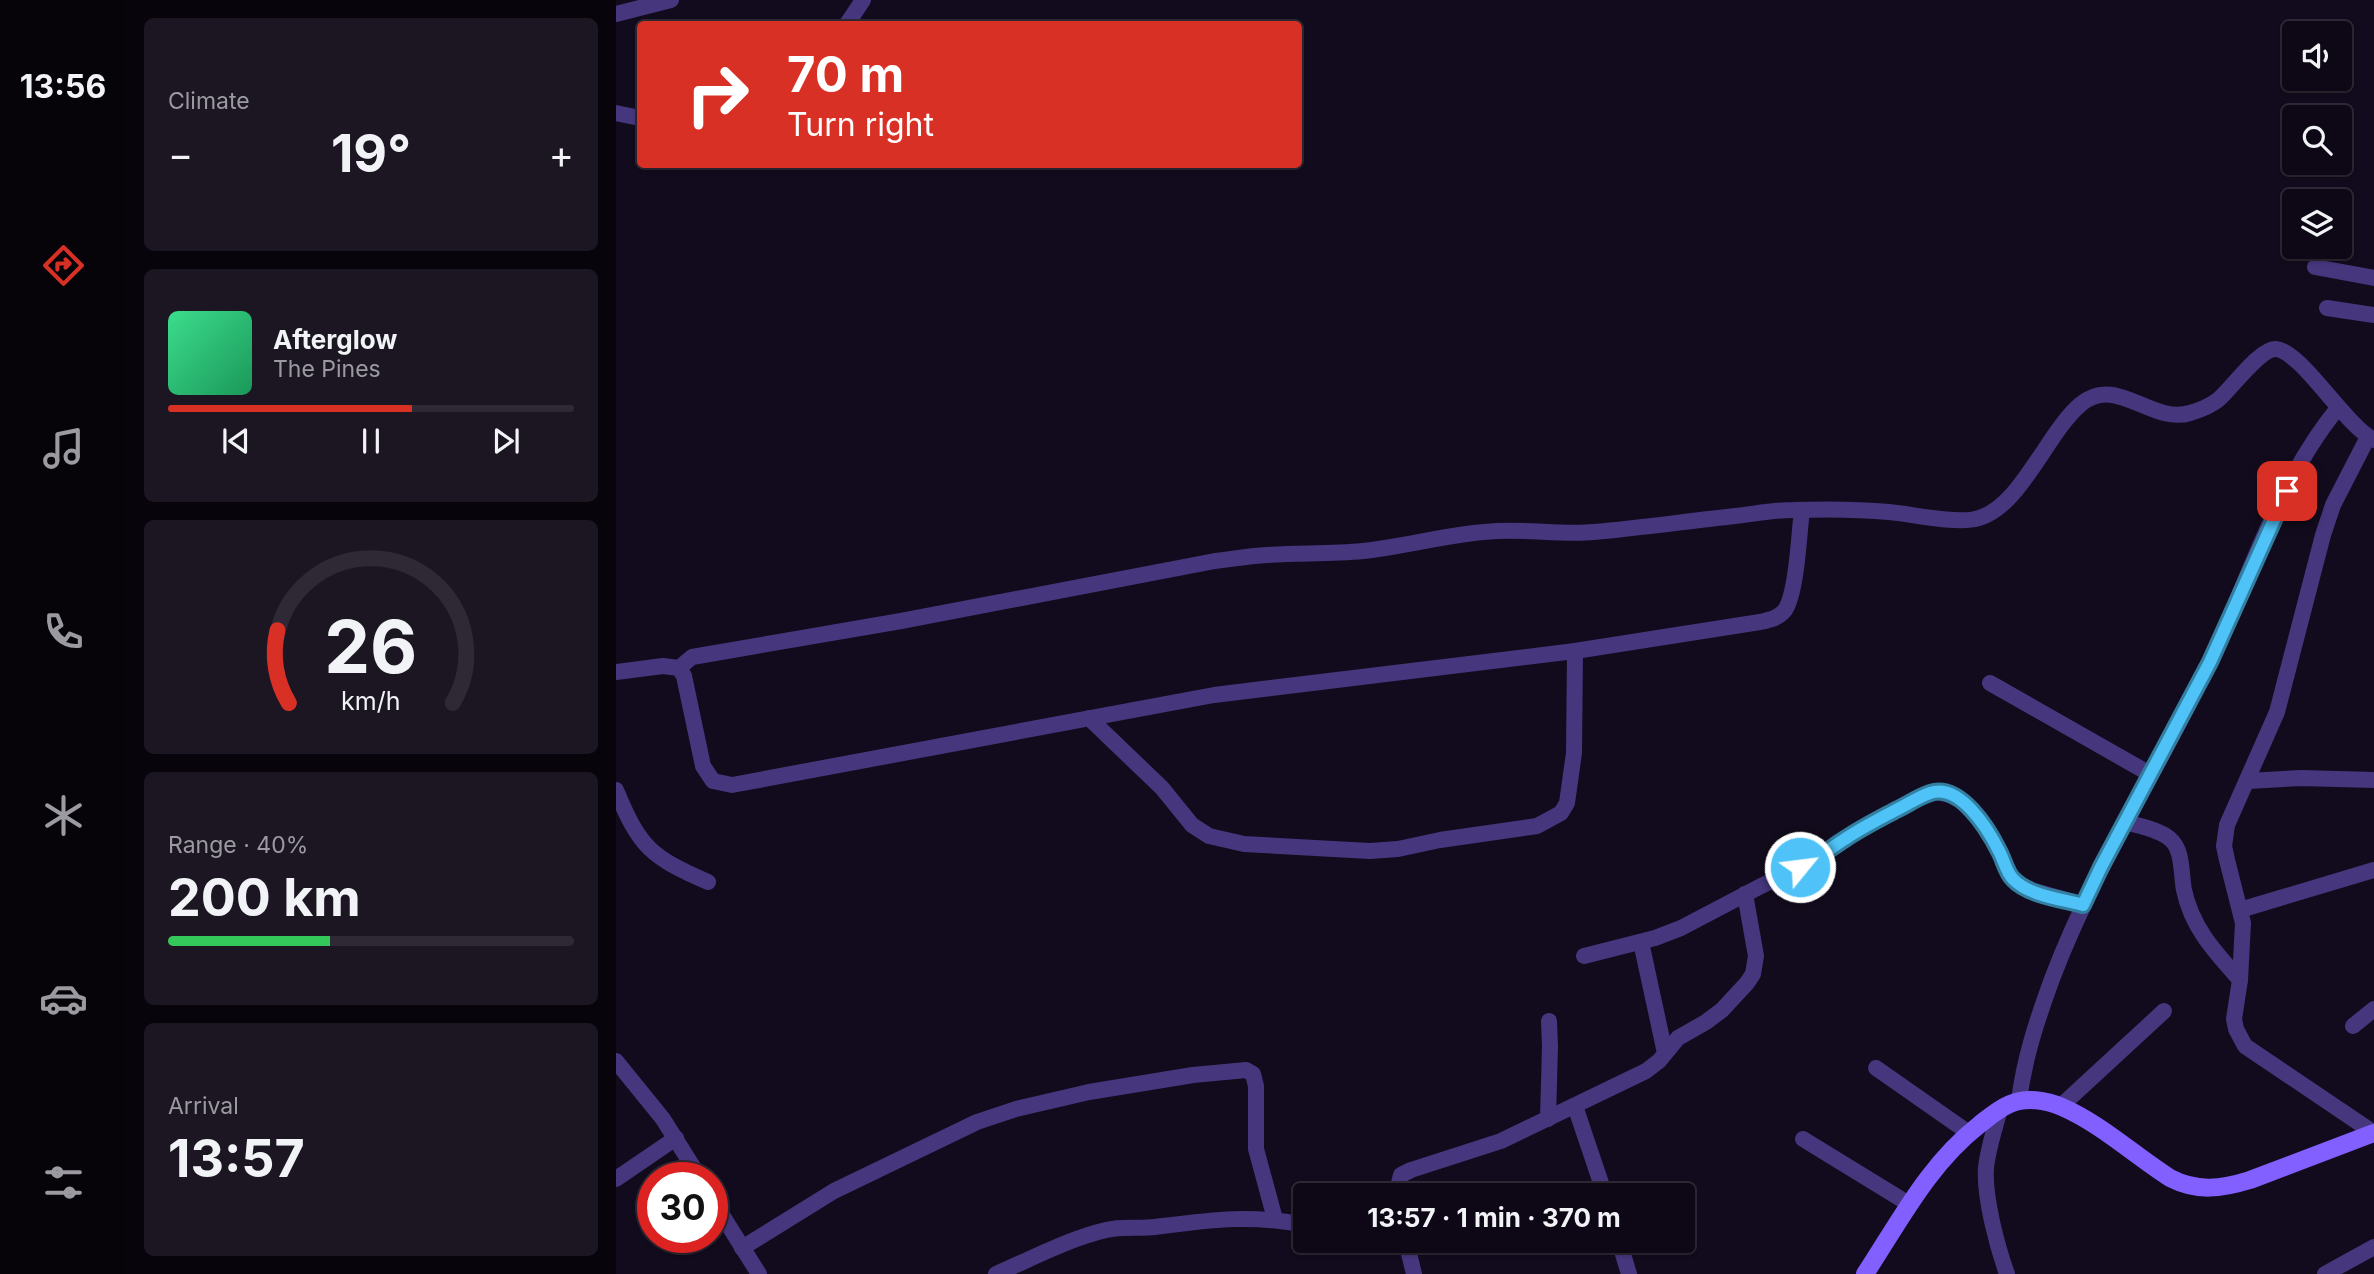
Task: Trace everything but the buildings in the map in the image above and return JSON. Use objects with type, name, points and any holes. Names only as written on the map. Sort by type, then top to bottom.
[{"type":"street","points":[[616,14],[671,0]]},
{"type":"street","points":[[849,21],[863,0]]},
{"type":"street","points":[[616,114],[637,118]]},
{"type":"street","points":[[2315,267],[2374,278]]},
{"type":"street","points":[[2327,308],[2374,315]]},
{"type":"street","points":[[616,671],[663,666],[679,668],[691,657],[1215,561],[1264,555],[1367,550],[1493,531],[1591,533],[1802,510],[1889,512],[1966,520],[1980,518],[1992,512],[2010,496],[2068,418],[2082,403],[2096,395],[2125,398],[2162,414],[2186,415],[2217,401],[2257,360],[2273,349],[2281,351],[2297,360],[2346,418],[2371,439],[2333,505],[2277,712],[2230,816],[2224,846],[2243,923],[2240,980],[2234,1019],[2245,1045],[2374,1133]]},
{"type":"street","points":[[2019,1101],[2033,1034],[2066,942],[2083,905],[2210,662],[2303,457],[2323,425],[2338,408]]},
{"type":"street","points":[[679,668],[684,676],[703,766],[713,781],[724,785],[1214,695],[1575,651],[1775,618],[1786,608],[1791,595],[1802,510]]},
{"type":"street","points":[[1089,718],[1161,788],[1192,825],[1209,836],[1244,844],[1370,851],[1398,849],[1537,826],[1561,813],[1567,803],[1574,752],[1575,651]]},
{"type":"street","points":[[1990,683],[2150,774]]},
{"type":"street","points":[[2248,780],[2374,780]]},
{"type":"street","points":[[616,790],[629,822],[644,844],[673,867],[708,882]]},
{"type":"street","points":[[1584,956],[1642,942],[1681,928],[1816,860],[1857,831],[1937,792],[1960,800],[1976,814],[2016,882],[2031,890],[2083,905]]},
{"type":"street","points":[[2125,822],[2165,835],[2176,845],[2186,898],[2195,923],[2209,946],[2240,980]]},
{"type":"street","points":[[2240,910],[2374,870]]},
{"type":"street","points":[[1399,1183],[1401,1175],[1411,1170],[1501,1142],[1646,1071],[1678,1038],[1722,1010],[1753,974],[1756,956],[1745,894]]},
{"type":"street","points":[[1642,942],[1665,1053]]},
{"type":"street","points":[[2353,1026],[2374,1009]]},
{"type":"street","points":[[2061,1106],[2164,1012]]},
{"type":"street","points":[[1548,1119],[1549,1021]]},
{"type":"street","points":[[616,1061],[676,1138],[690,1162]]},
{"type":"street","points":[[1877,1068],[1969,1133]]},
{"type":"street","points":[[742,1248],[834,1191],[977,1122],[1016,1109],[1089,1092],[1193,1075],[1246,1070],[1253,1074],[1256,1086],[1256,1149],[1275,1219]]},
{"type":"street","points":[[1865,1274],[1909,1205],[1947,1155],[1969,1133],[2000,1109],[2019,1101],[2030,1100],[2061,1106],[2169,1178],[2202,1189],[2231,1186],[2250,1180],[2374,1133]]},
{"type":"street","points":[[1576,1106],[1601,1183]]},
{"type":"street","points":[[2000,1109],[1986,1168],[1987,1187],[2000,1253],[2007,1274]]},
{"type":"street","points":[[616,1179],[676,1138]]},
{"type":"street","points":[[1803,1139],[1909,1205]]},
{"type":"street","points":[[996,1274],[1071,1241],[1110,1229],[1156,1227],[1216,1219],[1275,1219],[1293,1222]]},
{"type":"street","points":[[728,1225],[759,1274]]},
{"type":"street","points":[[2325,1274],[2354,1267],[2374,1247]]},
{"type":"street","points":[[1409,1253],[1414,1274]]},
{"type":"street","points":[[1623,1253],[1629,1274]]},
{"type":"route","points":[[1800,867],[1816,860],[1857,831],[1931,793],[1943,792],[1960,800],[1976,814],[2016,882],[2031,890],[2083,905],[2210,662],[2287,491]]}]
